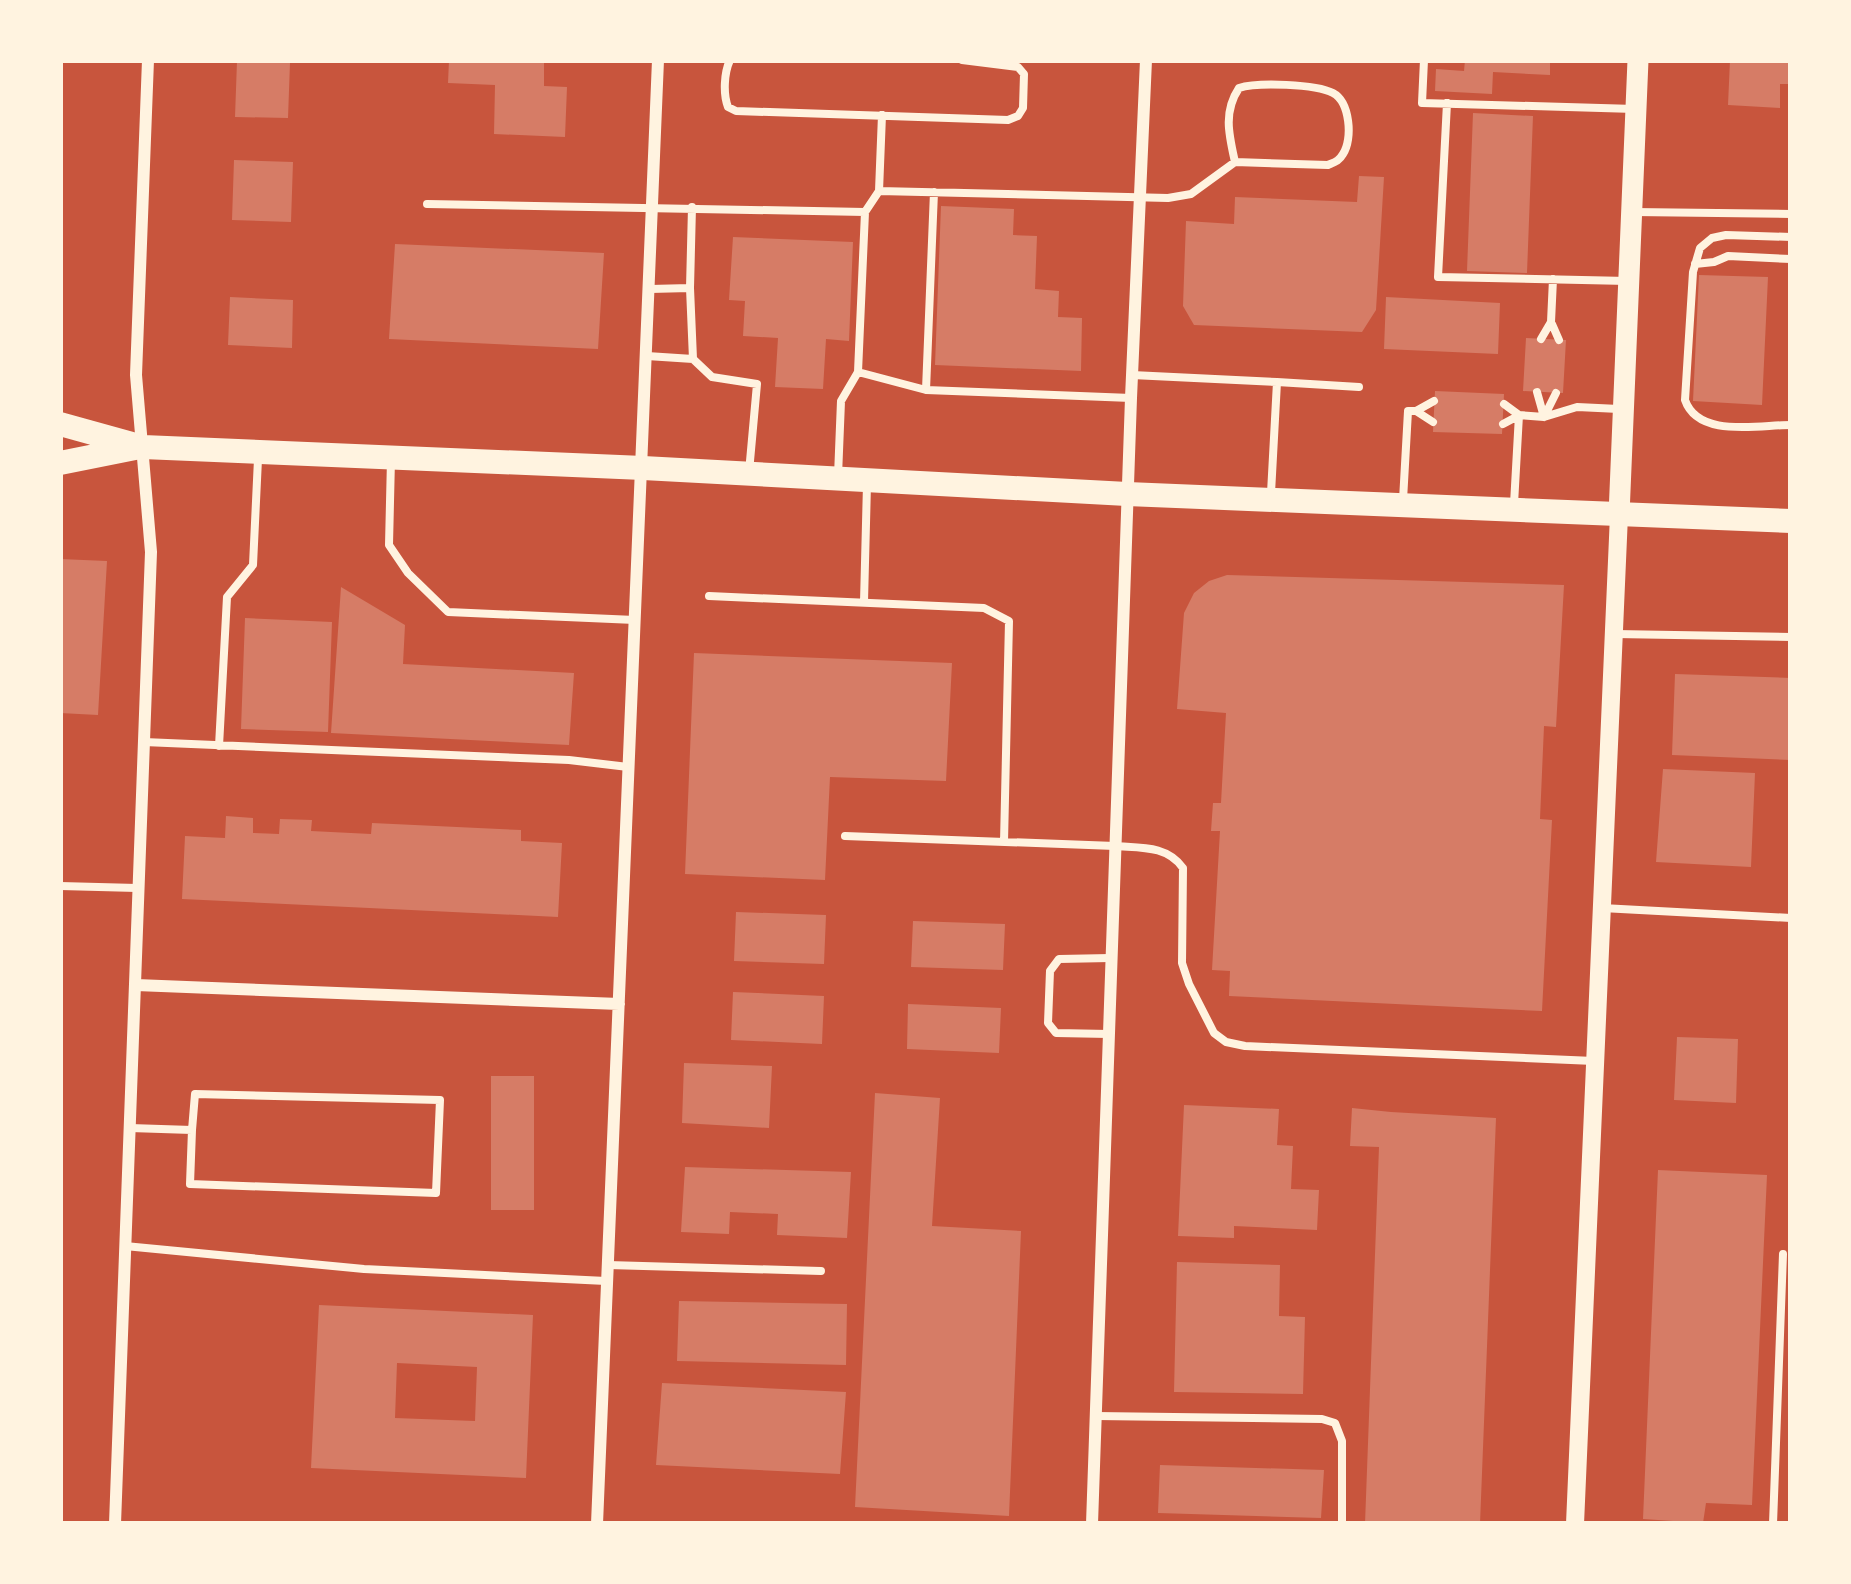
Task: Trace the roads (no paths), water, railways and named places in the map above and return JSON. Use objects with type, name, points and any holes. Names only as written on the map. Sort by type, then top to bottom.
[{"type":"main road","points":[[1618,515],[1638,60]]},
{"type":"main road","points":[[60,424],[143,447],[1791,521]]},
{"type":"main road","points":[[60,463],[143,447]]},
{"type":"street","points":[[115,1524],[151,551],[136,375],[148,60]]},
{"type":"street","points":[[597,1524],[658,60]]},
{"type":"street","points":[[1092,1524],[1146,60]]},
{"type":"street","points":[[1575,1524],[1618,515]]},
{"type":"street","points":[[136,986],[619,1004]]},
{"type":"lane","points":[[730,60],[725,99],[736,111],[1007,120],[1018,116],[1023,108],[1024,74],[1018,67],[962,60]]},
{"type":"lane","points":[[1424,60],[1422,103],[1636,109]]},
{"type":"lane","points":[[879,191],[1140,198],[1191,194],[1235,162],[1328,165],[1340,159],[1347,149],[1348,130],[1342,100],[1320,89],[1251,84],[1239,88],[1228,111],[1235,162]]},
{"type":"lane","points":[[1448,103],[1438,277],[1628,281]]},
{"type":"lane","points":[[838,478],[841,401],[858,372],[865,212],[879,191],[882,115]]},
{"type":"lane","points":[[926,389],[934,192]]},
{"type":"lane","points":[[427,204],[865,212]]},
{"type":"lane","points":[[692,207],[693,359]]},
{"type":"lane","points":[[1631,212],[1791,214]]},
{"type":"lane","points":[[1791,237],[1726,235],[1700,248],[1685,400],[1690,413],[1708,425],[1791,425]]},
{"type":"lane","points":[[1695,264],[1728,256],[1791,259]]},
{"type":"lane","points":[[1553,279],[1551,322],[1559,340]]},
{"type":"lane","points":[[650,289],[690,288]]},
{"type":"lane","points":[[1540,339],[1551,322]]},
{"type":"lane","points":[[647,356],[693,359],[712,377],[757,384],[749,473]]},
{"type":"lane","points":[[858,372],[926,389],[1131,398]]},
{"type":"lane","points":[[1132,375],[1358,387]]},
{"type":"lane","points":[[1270,500],[1277,382]]},
{"type":"lane","points":[[1537,392],[1544,417]]},
{"type":"lane","points":[[1544,417],[1556,393]]},
{"type":"lane","points":[[1403,506],[1408,411],[1434,401]]},
{"type":"lane","points":[[1504,404],[1519,415],[1544,417],[1577,407],[1623,410]]},
{"type":"lane","points":[[1416,411],[1433,422]]},
{"type":"lane","points":[[1503,424],[1519,415]]},
{"type":"lane","points":[[1513,511],[1519,415]]},
{"type":"lane","points":[[219,746],[227,597],[253,565],[258,452]]},
{"type":"lane","points":[[391,458],[389,545],[408,573],[448,612],[636,620]]},
{"type":"lane","points":[[864,602],[867,480]]},
{"type":"lane","points":[[709,596],[984,608],[1009,621],[1004,842]]},
{"type":"lane","points":[[1613,634],[1791,637]]},
{"type":"lane","points":[[144,742],[569,760],[630,767]]},
{"type":"lane","points":[[844,836],[1162,851],[1183,868],[1182,963],[1204,1018],[1226,1042],[1595,1061]]},
{"type":"lane","points":[[60,886],[139,888]]},
{"type":"lane","points":[[1601,908],[1791,918]]},
{"type":"lane","points":[[1109,1034],[1056,1033],[1048,1023],[1049,970],[1060,959],[1112,958]]},
{"type":"lane","points":[[194,1094],[440,1100],[436,1192],[190,1184],[192,1130],[194,1094]]},
{"type":"lane","points":[[130,1128],[192,1130]]},
{"type":"lane","points":[[125,1246],[364,1269],[608,1281]]},
{"type":"lane","points":[[1773,1524],[1783,1254]]},
{"type":"lane","points":[[608,1265],[821,1271]]},
{"type":"lane","points":[[1096,1416],[1322,1419],[1335,1423],[1342,1441],[1342,1524]]}]
